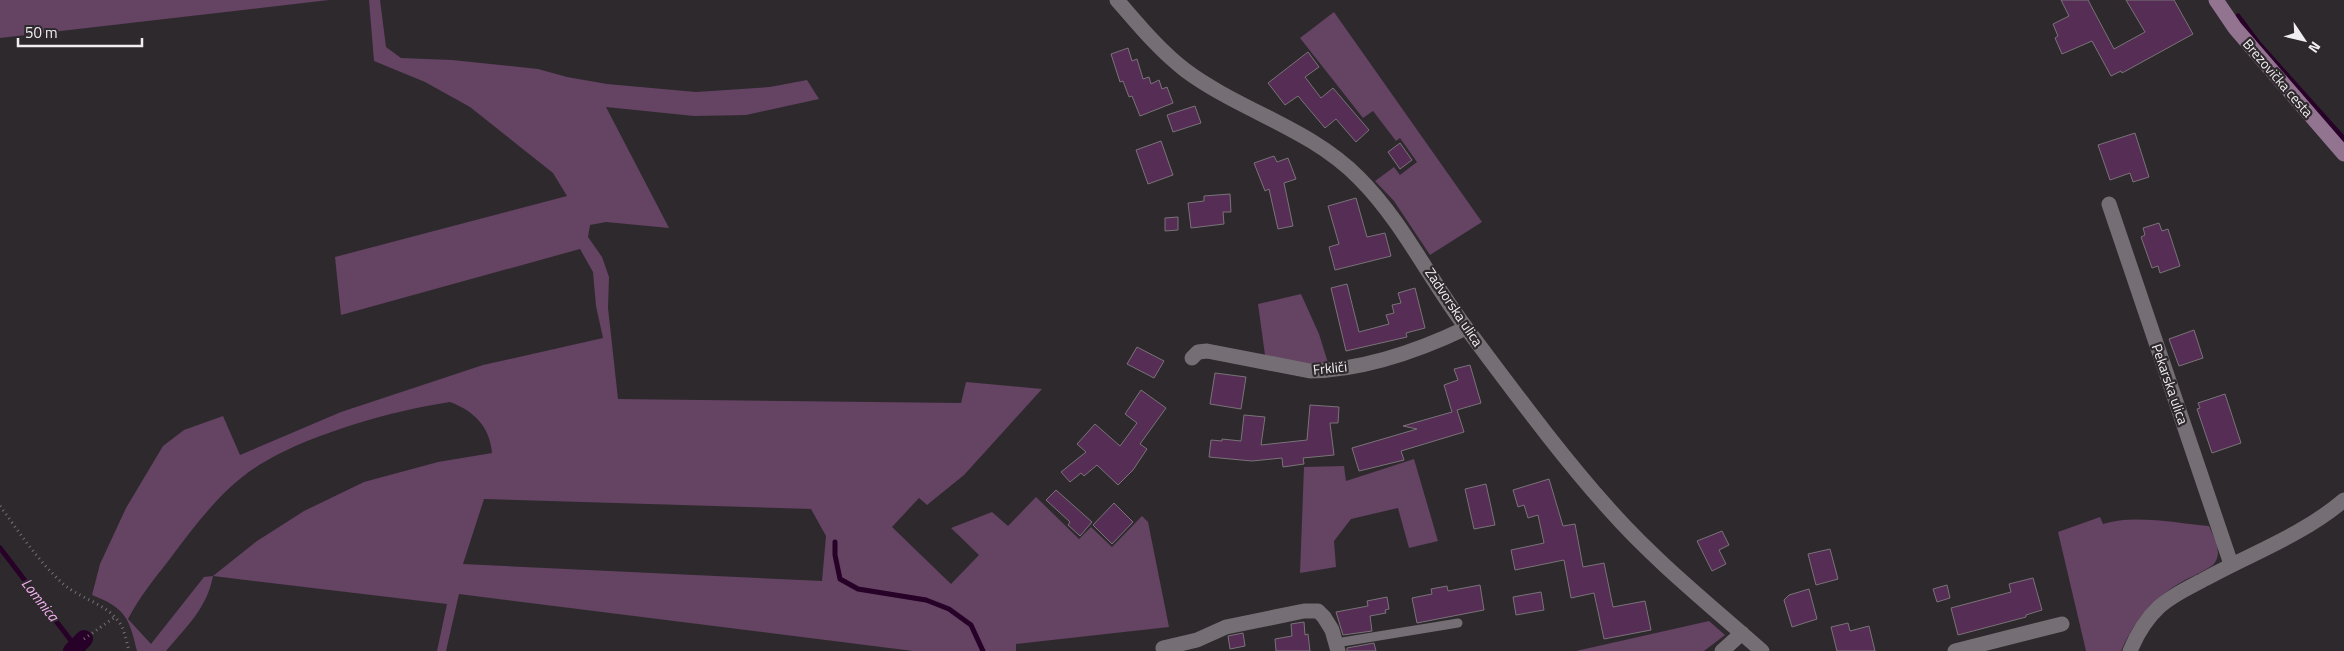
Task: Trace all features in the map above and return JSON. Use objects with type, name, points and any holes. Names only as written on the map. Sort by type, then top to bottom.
[{"type":"main road","name":"Brezovička cesta","points":[[2216,0],[2235,28],[2344,154]]},
{"type":"street","name":"Zadvorska ulica","points":[[1117,0],[1167,54],[1186,70],[1213,88],[1310,140],[1342,161],[1390,213],[1466,328],[1571,466],[1610,510],[1695,594],[1762,651]]},
{"type":"street","name":"Pekarska ulica","points":[[2109,204],[2231,564]]},
{"type":"street","name":"Frkliči","points":[[1192,358],[1198,352],[1207,350],[1310,371],[1324,371],[1350,367],[1413,351],[1466,328]]},
{"type":"street","points":[[2130,651],[2138,633],[2160,606],[2231,564],[2303,529],[2344,500]]},
{"type":"street","points":[[1163,648],[1197,640],[1226,627],[1304,611],[1318,611],[1324,617],[1332,630],[1337,647]]},
{"type":"street","points":[[1955,651],[2062,624]]},
{"type":"street","points":[[1722,651],[1742,633]]},
{"type":"lane","points":[[1337,647],[1458,623]]},
{"type":"path","points":[[0,506],[45,566],[69,590],[107,610],[115,617],[122,626],[129,651]]},
{"type":"path","points":[[84,639],[115,617]]},
{"type":"shaded area","points":[[0,0],[329,0],[0,38]]},
{"type":"shaded area","points":[[369,0],[380,0],[386,47],[401,58],[452,60],[538,69],[567,77],[607,84],[696,92],[770,87],[807,80],[819,99],[746,115],[694,116],[606,107],[669,228],[606,222],[590,225],[588,237],[602,257],[609,277],[608,308],[618,399],[961,403],[966,382],[1042,389],[964,475],[927,505],[919,498],[892,527],[951,584],[979,555],[951,528],[992,512],[1008,526],[1036,497],[1079,539],[1091,527],[1112,547],[1142,516],[1148,522],[1169,627],[1016,644],[1016,651],[913,651],[459,594],[446,651],[437,651],[447,604],[213,576],[201,607],[189,625],[166,651],[137,651],[124,615],[112,604],[92,595],[100,564],[126,508],[163,446],[184,430],[223,416],[240,455],[341,412],[483,365],[603,338],[596,306],[593,272],[580,249],[341,315],[335,257],[567,196],[553,173],[470,107],[425,82],[374,61]],"holes":[[[450,402],[473,415],[488,435],[492,453],[438,462],[364,482],[304,511],[257,541],[213,576],[204,577],[151,644],[128,619],[152,581],[213,505],[251,470],[285,451],[355,424]],[[484,499],[811,509],[826,536],[822,581],[463,564]]]},
{"type":"shaded area","points":[[1334,12],[1482,222],[1430,255],[1394,201],[1375,181],[1394,167],[1400,175],[1417,162],[1400,138],[1396,141],[1373,111],[1363,118],[1300,38]]},
{"type":"shaded area","points":[[1301,294],[1319,334],[1328,363],[1314,365],[1265,355],[1258,304]]},
{"type":"shaded area","points":[[1414,459],[1438,541],[1409,548],[1398,508],[1351,519],[1334,541],[1336,567],[1300,573],[1304,467],[1344,466],[1346,481]]},
{"type":"shaded area","points":[[2100,517],[2103,524],[2141,519],[2209,526],[2218,551],[2218,556],[2213,565],[2173,587],[2154,602],[2133,628],[2121,651],[2086,651],[2058,532]]},
{"type":"shaded area","points":[[1709,621],[1725,635],[1704,651],[1576,651]]},
{"type":"building","points":[[2061,0],[2088,0],[2114,49],[2145,32],[2126,0],[2174,0],[2193,34],[2122,73],[2121,71],[2111,76],[2092,41],[2062,54],[2055,38],[2058,36],[2053,24],[2069,16]]},
{"type":"building","points":[[1128,48],[1132,61],[1137,59],[1143,79],[1149,77],[1151,84],[1159,80],[1162,89],[1167,87],[1173,103],[1140,116],[1132,96],[1129,97],[1123,81],[1120,82],[1111,54]]},
{"type":"building","points":[[1308,52],[1319,67],[1305,77],[1321,98],[1333,88],[1369,130],[1356,142],[1336,119],[1325,128],[1298,96],[1285,105],[1268,83]]},
{"type":"building","points":[[1195,106],[1201,123],[1173,132],[1167,115]]},
{"type":"building","points":[[2135,133],[2149,177],[2133,182],[2130,173],[2110,180],[2098,145]]},
{"type":"building","points":[[1161,141],[1173,175],[1148,184],[1136,150]]},
{"type":"building","points":[[1400,143],[1412,160],[1400,169],[1388,152]]},
{"type":"building","points":[[1274,156],[1277,162],[1288,158],[1296,179],[1284,183],[1293,226],[1278,229],[1269,189],[1265,191],[1254,163]]},
{"type":"building","points":[[1230,194],[1231,212],[1223,212],[1224,224],[1191,228],[1188,203],[1204,201],[1204,196]]},
{"type":"building","points":[[1356,198],[1367,237],[1385,233],[1391,256],[1335,270],[1329,247],[1339,244],[1328,206]]},
{"type":"building","points":[[1178,217],[1178,230],[1165,231],[1165,218]]},
{"type":"building","points":[[2159,223],[2162,231],[2168,229],[2180,266],[2160,273],[2158,266],[2152,268],[2141,237],[2145,235],[2143,228]]},
{"type":"building","points":[[1347,284],[1359,332],[1389,324],[1386,315],[1394,313],[1392,305],[1401,303],[1398,293],[1415,288],[1425,328],[1406,333],[1407,337],[1346,351],[1331,288]]},
{"type":"building","points":[[2194,330],[2203,358],[2179,366],[2169,339]]},
{"type":"building","points":[[1137,347],[1164,361],[1154,378],[1127,364]]},
{"type":"building","points":[[1470,365],[1481,403],[1457,410],[1464,432],[1401,451],[1404,460],[1359,471],[1352,448],[1417,429],[1403,426],[1452,412],[1444,385],[1458,380],[1454,369]]},
{"type":"building","points":[[1215,373],[1246,377],[1241,409],[1210,404]]},
{"type":"building","points":[[1141,390],[1166,408],[1140,444],[1147,449],[1133,470],[1118,485],[1097,465],[1084,476],[1081,473],[1070,482],[1061,472],[1086,452],[1077,444],[1095,424],[1120,446],[1137,423],[1125,414]]},
{"type":"building","points":[[2225,394],[2241,443],[2212,453],[2197,409],[2200,408],[2198,403]]},
{"type":"building","points":[[1310,405],[1339,407],[1338,423],[1330,423],[1334,455],[1303,458],[1304,464],[1283,467],[1282,458],[1252,461],[1209,457],[1211,440],[1241,441],[1244,415],[1265,417],[1261,445],[1307,440]]},
{"type":"building","points":[[1549,479],[1563,526],[1575,524],[1583,567],[1604,563],[1613,607],[1645,601],[1651,630],[1604,639],[1594,593],[1571,598],[1564,560],[1515,570],[1511,550],[1544,543],[1538,515],[1528,518],[1524,505],[1518,507],[1513,490]]},
{"type":"building","points":[[1486,484],[1495,525],[1474,529],[1465,489]]},
{"type":"building","points":[[1056,490],[1092,522],[1080,536],[1068,525],[1070,522],[1046,500]]},
{"type":"building","points":[[1114,503],[1133,522],[1112,544],[1093,525]]},
{"type":"building","points":[[1722,531],[1729,545],[1719,550],[1726,564],[1712,571],[1697,541]]},
{"type":"building","points":[[1830,549],[1838,579],[1816,585],[1808,554]]},
{"type":"building","points":[[2033,578],[2042,610],[2026,615],[2026,617],[1958,635],[1951,608],[2011,592],[2009,584]]},
{"type":"building","points":[[1480,585],[1484,610],[1417,623],[1412,598],[1432,594],[1431,589],[1447,586],[1448,591]]},
{"type":"building","points":[[1947,585],[1950,598],[1937,602],[1933,589]]},
{"type":"building","points":[[1809,589],[1817,619],[1792,627],[1784,600],[1789,595]]},
{"type":"building","points":[[1541,592],[1544,610],[1516,615],[1513,597]]},
{"type":"building","points":[[1387,597],[1389,609],[1385,610],[1386,613],[1370,616],[1372,631],[1343,635],[1336,612],[1368,606],[1367,601]]},
{"type":"building","points":[[1304,622],[1305,635],[1308,634],[1310,651],[1276,651],[1275,639],[1292,636],[1291,624]]},
{"type":"building","points":[[1848,623],[1850,631],[1869,626],[1875,651],[1837,651],[1831,627]]},
{"type":"building","points":[[1243,633],[1245,646],[1230,649],[1228,636]]},
{"type":"building","points":[[1374,643],[1376,651],[1347,651],[1347,648]]},
{"type":"waterway","points":[[2238,16],[2259,44],[2344,139]]},
{"type":"waterway","points":[[835,542],[835,555],[840,579],[858,589],[926,600],[949,609],[971,625],[983,651]]},
{"type":"waterway","name":"Lomnica","points":[[0,548],[79,651]]},
{"type":"waterway","name":"Lomnica","points":[[72,651],[84,639]]}]
